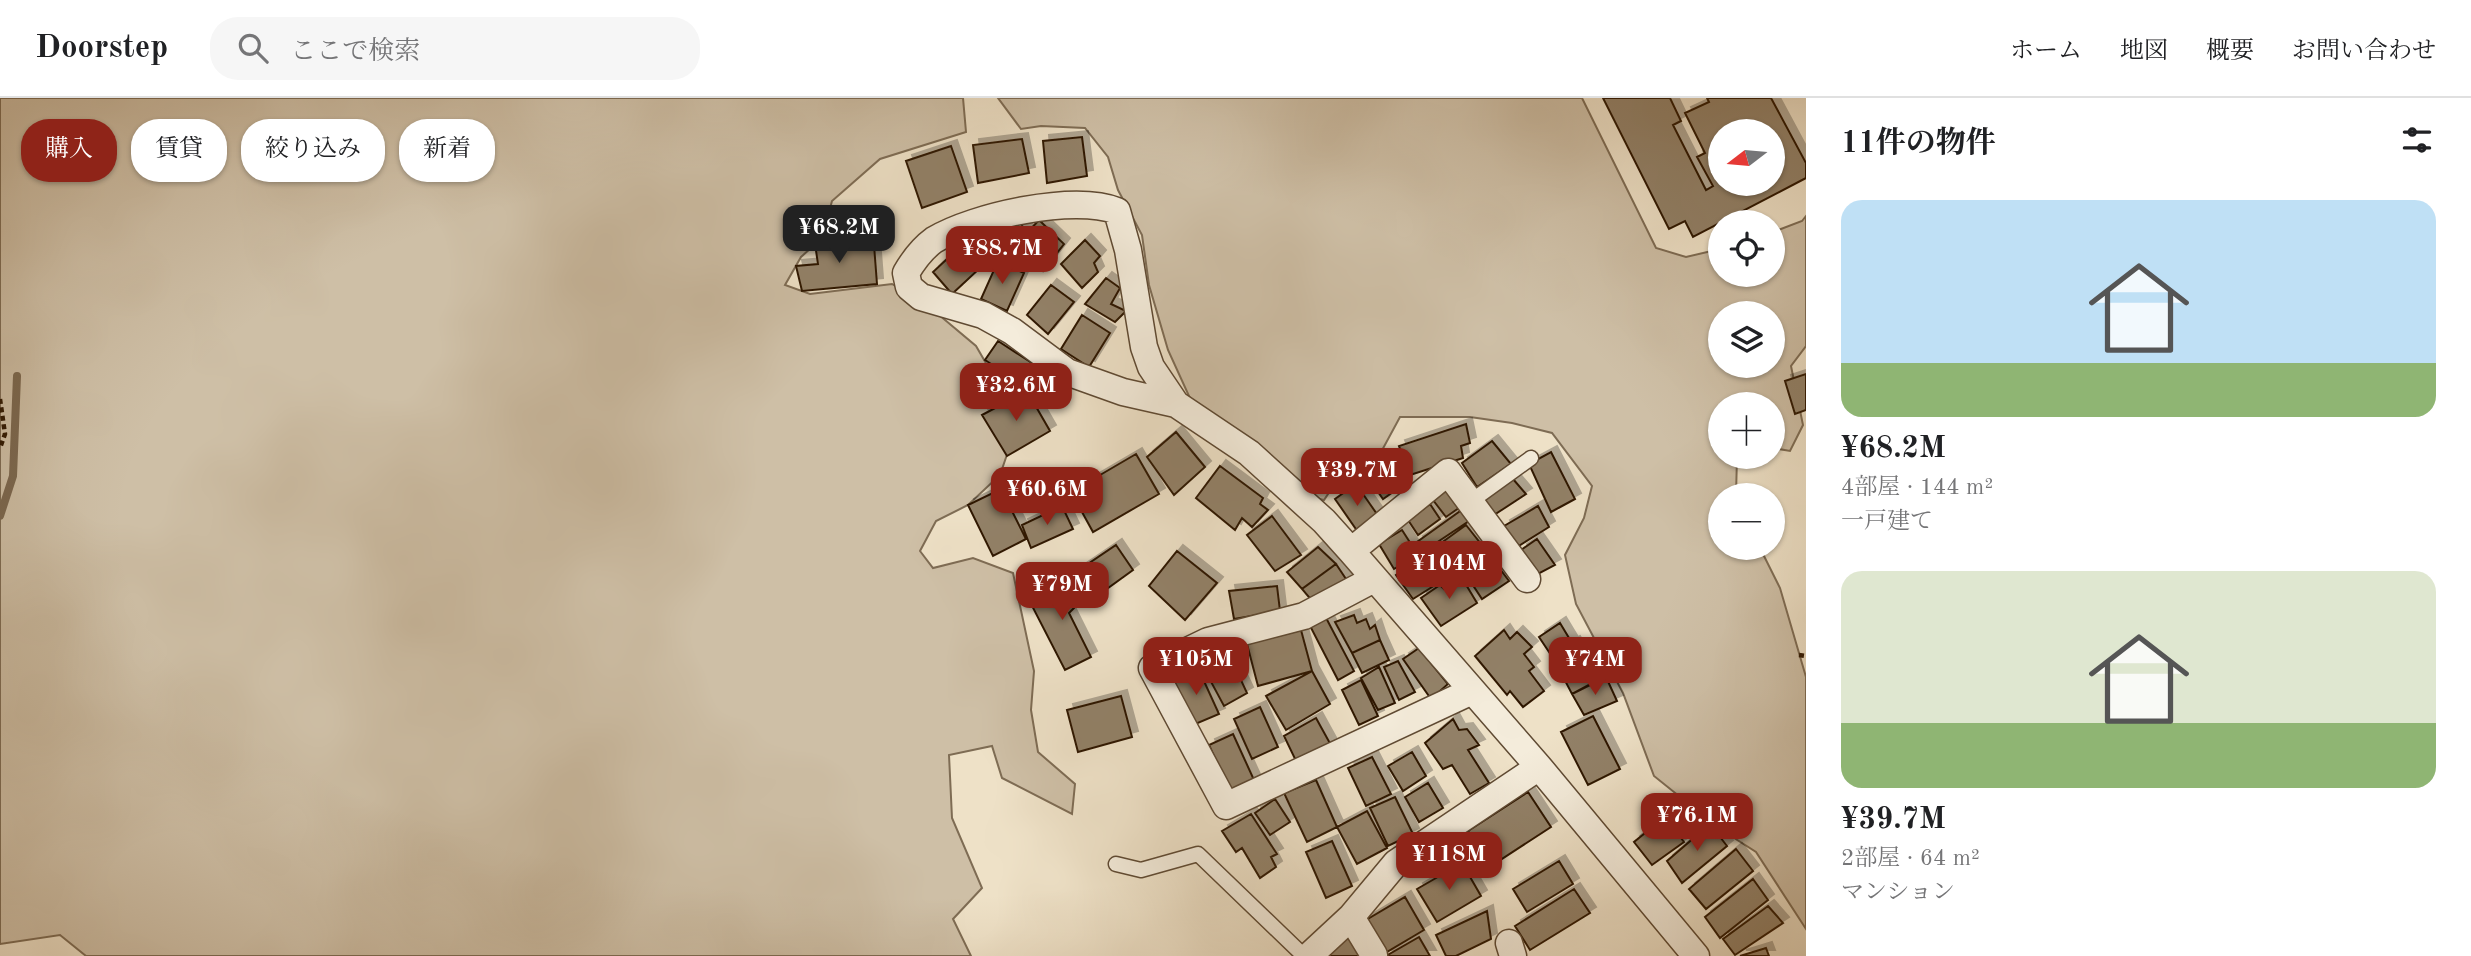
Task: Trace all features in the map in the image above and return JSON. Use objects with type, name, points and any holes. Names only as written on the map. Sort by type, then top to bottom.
[{"type":"street","points":[[1176,404],[1151,367],[1144,347],[1128,250],[1117,211],[1100,204],[1043,208],[953,230],[932,242],[906,273],[909,287],[921,297],[983,315],[1012,331],[1067,372],[1123,392],[1176,404],[1249,453],[1324,521],[1351,551],[1539,767],[1696,956]]},
{"type":"street","points":[[1351,551],[1448,472],[1527,579]]},
{"type":"street","points":[[1374,579],[1304,616],[1208,641],[1152,668],[1226,806],[1472,691]]},
{"type":"street","points":[[1309,956],[1351,917],[1396,863],[1539,767]]},
{"type":"street","points":[[1351,917],[1374,955]]},
{"type":"lane","points":[[1470,502],[1531,458]]},
{"type":"lane","points":[[1116,864],[1141,870],[1198,854],[1304,956]]},
{"type":"path","points":[[0,399],[5,434],[0,449]]},
{"type":"path","points":[[1799,655],[1806,656]]},
{"type":"shaded area","points":[[0,98],[963,98],[966,132],[880,159],[832,201],[822,238],[801,257],[785,285],[810,294],[892,284],[926,304],[976,346],[1005,396],[1013,437],[1000,475],[968,505],[936,521],[920,551],[933,568],[973,558],[1013,573],[1034,671],[1031,710],[1038,752],[1075,784],[1072,814],[1002,778],[992,746],[949,755],[952,818],[982,888],[953,919],[971,956],[86,956],[60,935],[0,944]]},
{"type":"shaded area","points":[[998,98],[1582,98],[1656,248],[1686,257],[1708,252],[1708,287],[1785,287],[1785,227],[1802,221],[1806,216],[1806,346],[1791,366],[1803,425],[1790,451],[1785,450],[1785,392],[1708,392],[1708,469],[1737,469],[1736,483],[1708,483],[1708,560],[1766,560],[1780,588],[1806,677],[1806,929],[1756,852],[1720,829],[1654,776],[1623,693],[1576,604],[1565,555],[1584,518],[1592,486],[1552,433],[1512,423],[1470,417],[1400,417],[1373,467],[1340,476],[1324,500],[1299,494],[1199,418],[1168,350],[1149,285],[1142,235],[1118,190],[1108,157],[1085,128],[1041,126],[1021,129]]},
{"type":"building","points":[[1603,98],[1670,98],[1681,121],[1673,125],[1706,190],[1708,189],[1708,196],[1772,196],[1745,210],[1708,210],[1708,229],[1693,237],[1685,221],[1669,229]]},
{"type":"building","points":[[1707,98],[1771,98],[1782,119],[1708,119],[1708,177],[1697,157],[1705,153],[1685,113],[1709,102]]},
{"type":"building","points":[[1785,124],[1806,163],[1806,178],[1785,189]]},
{"type":"building","points":[[1082,137],[1087,176],[1047,183],[1043,141]]},
{"type":"building","points":[[1022,139],[1029,173],[978,183],[973,145]]},
{"type":"building","points":[[951,146],[967,192],[922,208],[906,161]]},
{"type":"building","points":[[1039,220],[1064,244],[1043,271],[1009,238],[1022,226],[1028,232]]},
{"type":"building","points":[[842,228],[847,250],[874,245],[877,284],[802,291],[796,266],[818,264],[815,244],[829,239],[823,233]]},
{"type":"building","points":[[975,233],[995,254],[952,294],[933,272]]},
{"type":"building","points":[[1085,240],[1100,256],[1094,263],[1098,272],[1082,288],[1061,264]]},
{"type":"building","points":[[998,261],[1024,273],[1007,311],[981,299]]},
{"type":"building","points":[[1106,278],[1120,288],[1111,304],[1126,311],[1115,322],[1085,304]]},
{"type":"building","points":[[1051,285],[1074,302],[1048,334],[1027,315]]},
{"type":"building","points":[[1082,315],[1110,333],[1089,367],[1061,349]]},
{"type":"building","points":[[998,341],[1035,365],[1022,384],[985,360]]},
{"type":"building","points":[[1806,374],[1806,410],[1795,414],[1785,381]]},
{"type":"building","points":[[1027,391],[1050,431],[1007,456],[982,415]]},
{"type":"building","points":[[1466,424],[1470,443],[1461,446],[1463,458],[1410,475],[1399,446]]},
{"type":"building","points":[[1176,432],[1205,467],[1174,495],[1147,457]]},
{"type":"building","points":[[1492,441],[1511,464],[1477,487],[1462,463]]},
{"type":"building","points":[[1551,452],[1575,499],[1551,512],[1529,464]]},
{"type":"building","points":[[1136,454],[1159,494],[1093,532],[1071,492]]},
{"type":"building","points":[[1388,463],[1403,485],[1383,499],[1367,476]]},
{"type":"building","points":[[1220,466],[1263,498],[1260,504],[1268,510],[1252,527],[1242,518],[1235,530],[1196,498]]},
{"type":"building","points":[[1513,479],[1526,494],[1491,517],[1479,501]]},
{"type":"building","points":[[1356,484],[1379,517],[1358,532],[1335,499]]},
{"type":"building","points":[[1001,489],[1026,539],[993,556],[968,505]]},
{"type":"building","points":[[1446,490],[1466,503],[1446,517],[1433,500]]},
{"type":"building","points":[[1430,504],[1440,519],[1418,535],[1408,520]]},
{"type":"building","points":[[1062,506],[1073,529],[1031,548],[1022,525]]},
{"type":"building","points":[[1538,506],[1549,527],[1517,547],[1504,526]]},
{"type":"building","points":[[1463,509],[1472,519],[1424,551],[1417,542]]},
{"type":"building","points":[[1272,516],[1301,555],[1275,571],[1247,535]]},
{"type":"building","points":[[1466,525],[1481,544],[1469,551],[1476,562],[1460,572],[1454,564],[1442,574],[1426,554]]},
{"type":"building","points":[[1402,530],[1418,555],[1394,569],[1379,544]]},
{"type":"building","points":[[1537,539],[1555,565],[1536,575],[1521,550]]},
{"type":"building","points":[[1116,545],[1133,570],[1097,596],[1079,570]]},
{"type":"building","points":[[1318,547],[1336,564],[1302,589],[1287,572]]},
{"type":"building","points":[[1177,551],[1217,583],[1185,620],[1149,586]]},
{"type":"building","points":[[1488,553],[1509,581],[1482,599],[1463,570]]},
{"type":"building","points":[[1421,557],[1440,582],[1413,599],[1396,575]]},
{"type":"building","points":[[1336,564],[1346,579],[1313,602],[1302,589]]},
{"type":"building","points":[[1071,578],[1082,600],[1069,613],[1091,657],[1065,670],[1029,600]]},
{"type":"building","points":[[1462,578],[1477,603],[1441,626],[1421,598],[1440,585],[1444,589]]},
{"type":"building","points":[[1277,586],[1280,611],[1234,619],[1229,591]]},
{"type":"building","points":[[1324,614],[1354,671],[1338,680],[1308,622]]},
{"type":"building","points":[[1354,615],[1357,623],[1366,619],[1370,629],[1375,625],[1380,640],[1352,653],[1335,622]]},
{"type":"building","points":[[1560,623],[1572,643],[1551,655],[1539,637]]},
{"type":"building","points":[[1301,630],[1312,671],[1258,686],[1247,644]]},
{"type":"building","points":[[1504,630],[1510,639],[1517,632],[1532,647],[1524,654],[1534,667],[1529,671],[1544,691],[1523,707],[1510,691],[1507,695],[1475,656]]},
{"type":"building","points":[[1380,640],[1389,660],[1362,673],[1352,653]]},
{"type":"building","points":[[1574,642],[1583,658],[1561,673],[1551,655]]},
{"type":"building","points":[[1419,648],[1448,684],[1431,699],[1403,659]]},
{"type":"building","points":[[1228,652],[1247,693],[1224,706],[1202,665]]},
{"type":"building","points":[[1587,658],[1600,679],[1572,694],[1561,673]]},
{"type":"building","points":[[1398,661],[1415,692],[1399,700],[1384,667]]},
{"type":"building","points":[[1379,667],[1395,703],[1378,710],[1361,678]]},
{"type":"building","points":[[1198,668],[1219,714],[1193,725],[1173,679]]},
{"type":"building","points":[[1312,671],[1330,704],[1286,730],[1266,696]]},
{"type":"building","points":[[1606,677],[1617,701],[1584,715],[1572,694]]},
{"type":"building","points":[[1361,680],[1378,716],[1359,725],[1342,690]]},
{"type":"building","points":[[1121,696],[1132,737],[1078,752],[1067,710]]},
{"type":"building","points":[[1260,707],[1278,747],[1252,759],[1234,719]]},
{"type":"building","points":[[1593,716],[1620,769],[1588,785],[1561,732]]},
{"type":"building","points":[[1316,718],[1332,747],[1297,763],[1284,736]]},
{"type":"building","points":[[1453,719],[1459,730],[1467,729],[1479,745],[1468,750],[1489,783],[1470,794],[1452,765],[1443,769],[1425,743]]},
{"type":"building","points":[[1233,734],[1254,780],[1229,791],[1209,745]]},
{"type":"building","points":[[1412,752],[1426,776],[1403,791],[1388,766]]},
{"type":"building","points":[[1372,757],[1391,794],[1366,806],[1348,768]]},
{"type":"building","points":[[1316,780],[1337,827],[1307,842],[1284,793]]},
{"type":"building","points":[[1428,783],[1443,808],[1419,822],[1405,797]]},
{"type":"building","points":[[1528,792],[1551,827],[1491,866],[1468,831]]},
{"type":"building","points":[[1395,797],[1413,834],[1388,846],[1370,808]]},
{"type":"building","points":[[1275,799],[1290,822],[1270,835],[1255,813]]},
{"type":"building","points":[[1367,811],[1387,848],[1357,864],[1337,827]]},
{"type":"building","points":[[1251,814],[1277,854],[1271,857],[1276,867],[1260,878],[1242,848],[1236,852],[1222,831]]},
{"type":"building","points":[[1665,817],[1684,842],[1652,865],[1634,842]]},
{"type":"building","points":[[1710,824],[1727,846],[1682,883],[1667,861]]},
{"type":"building","points":[[1332,841],[1352,886],[1326,898],[1306,852]]},
{"type":"building","points":[[1736,849],[1753,871],[1706,909],[1689,889]]},
{"type":"building","points":[[1559,861],[1573,884],[1527,912],[1513,889]]},
{"type":"building","points":[[1462,863],[1481,896],[1437,922],[1417,889]]},
{"type":"building","points":[[1753,879],[1768,900],[1720,938],[1705,917]]},
{"type":"building","points":[[1574,889],[1590,913],[1530,950],[1515,926]]},
{"type":"building","points":[[1405,897],[1424,930],[1380,956],[1361,923]]},
{"type":"building","points":[[1768,906],[1783,923],[1735,955],[1723,939]]},
{"type":"building","points":[[1487,911],[1491,939],[1456,956],[1446,956],[1436,935]]},
{"type":"building","points":[[1351,932],[1368,956],[1316,956]]},
{"type":"building","points":[[1419,937],[1430,956],[1386,956]]},
{"type":"building","points":[[1766,948],[1769,956],[1740,956]]},
{"type":"waterway","points":[[0,516],[13,476],[17,376]]}]
